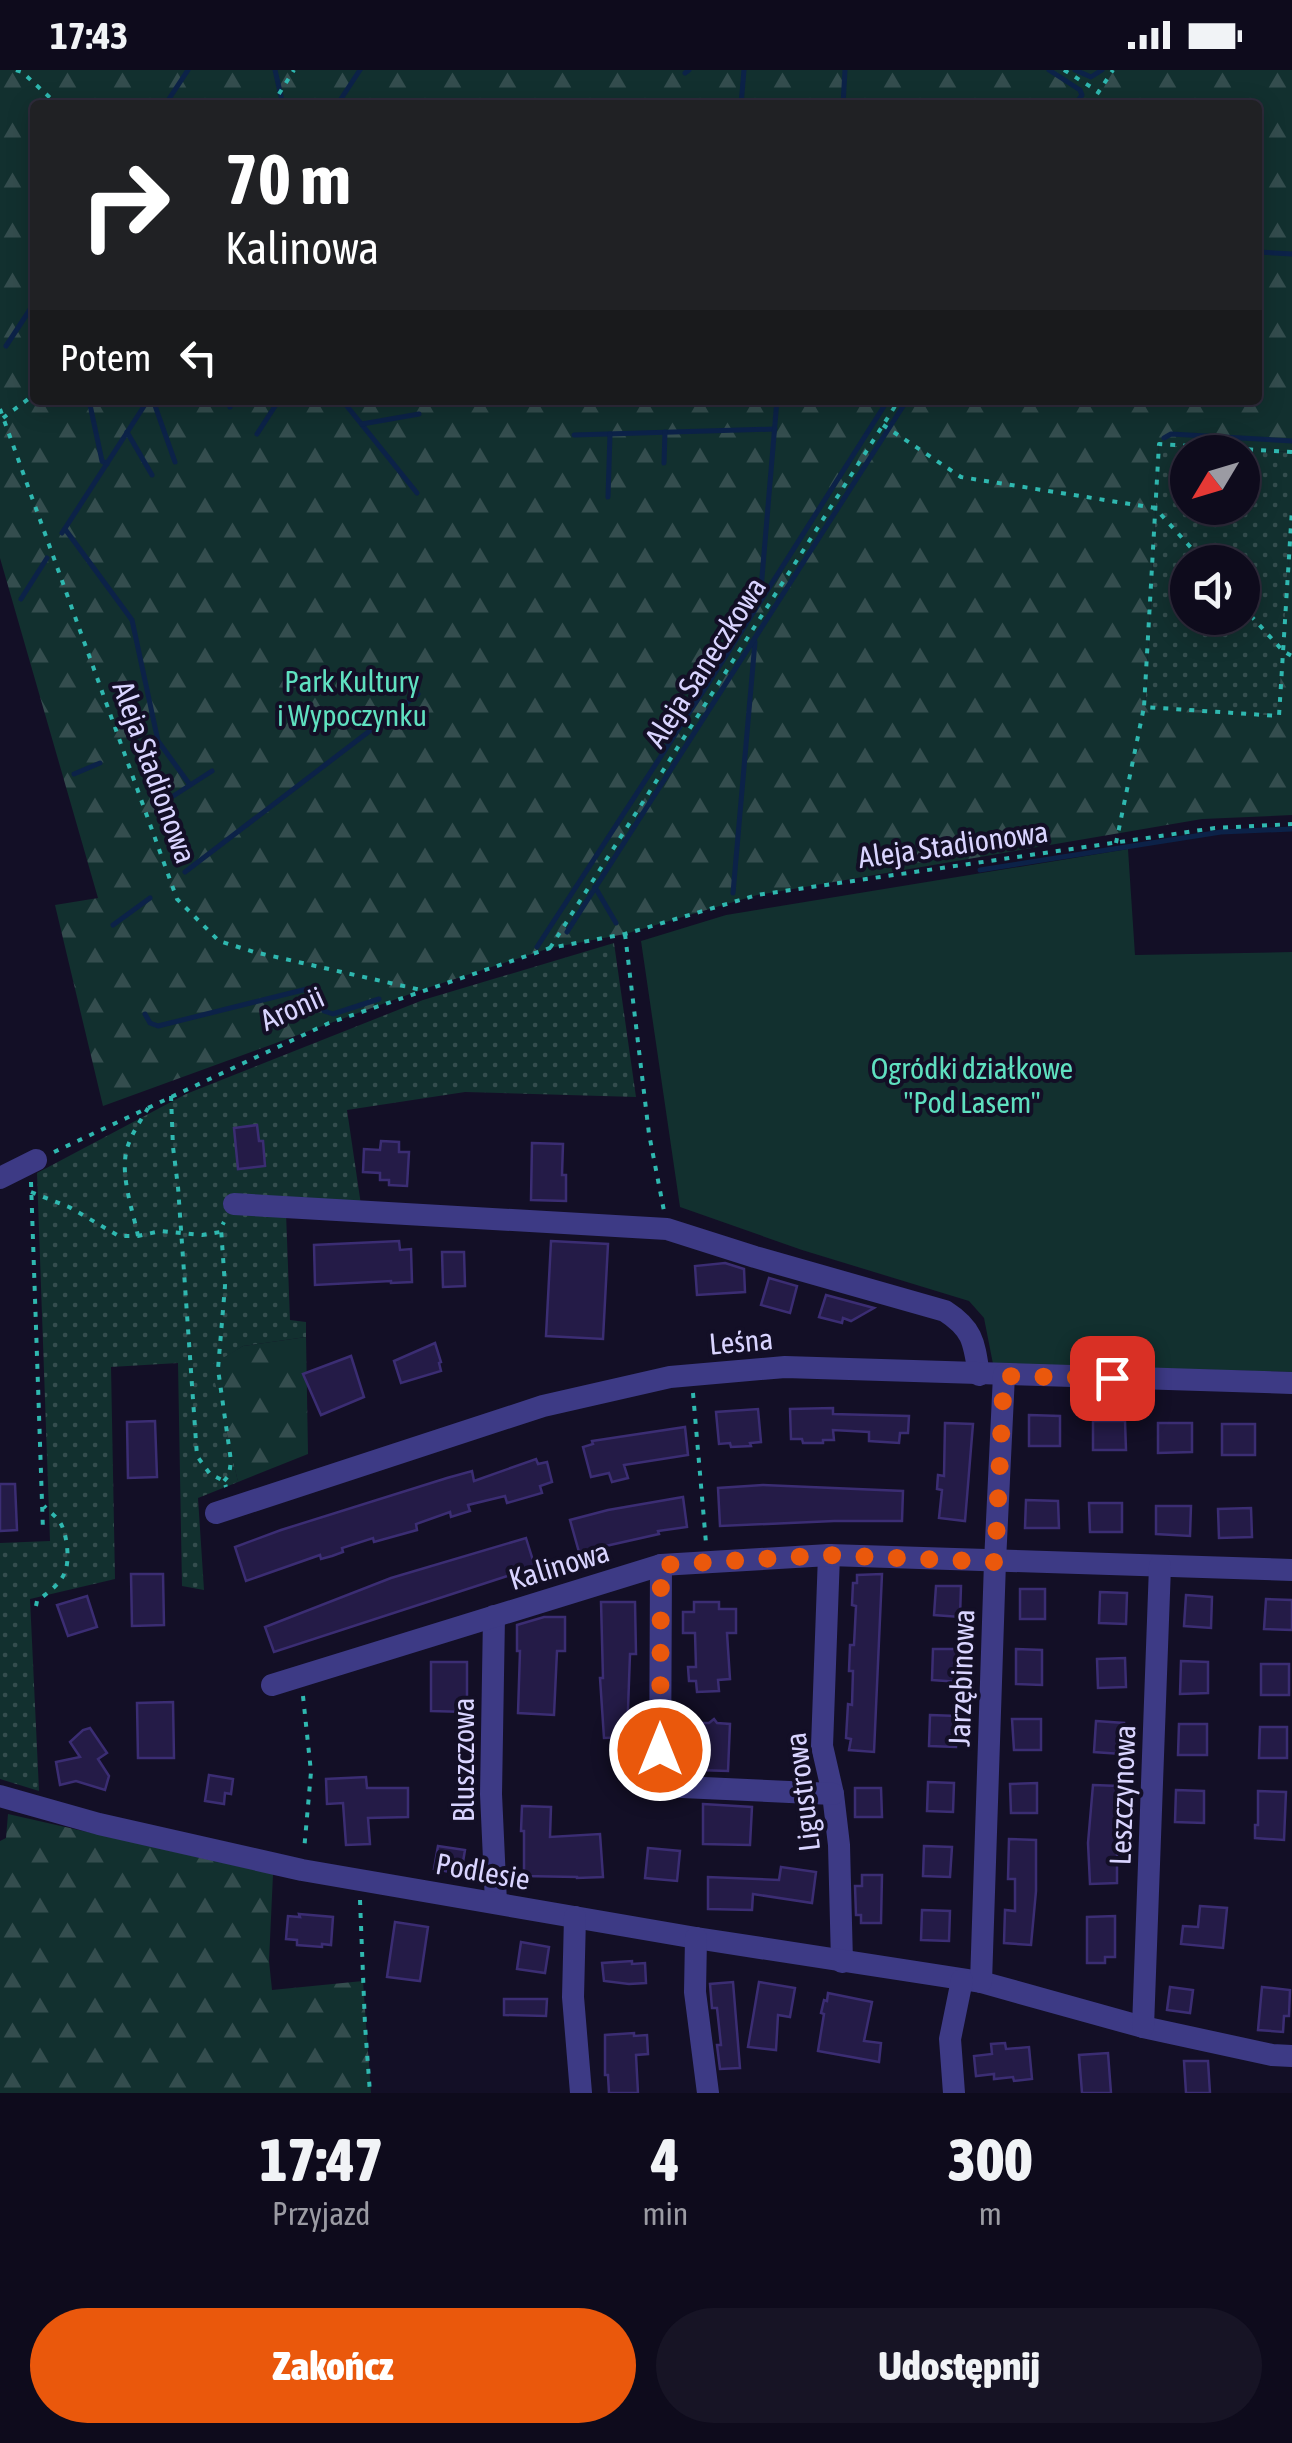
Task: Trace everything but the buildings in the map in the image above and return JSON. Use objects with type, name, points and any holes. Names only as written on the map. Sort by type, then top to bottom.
[{"type":"street","points":[[0,1178],[33,1161]]},
{"type":"street","points":[[234,1204],[667,1229],[944,1311],[962,1322],[973,1339],[978,1374]]},
{"type":"street","name":"Leśna","points":[[216,1513],[543,1406],[670,1378],[785,1367],[1292,1383]]},
{"type":"street","name":"Jarzębinowa","points":[[972,1981],[1004,1376]]},
{"type":"street","name":"Kalinowa","points":[[272,1685],[661,1565],[828,1555],[1292,1570]]},
{"type":"street","name":"Ligustrowa","points":[[828,1555],[822,1746],[833,1794],[840,1862],[842,1962]]},
{"type":"street","points":[[661,1565],[660,1786],[833,1794]]},
{"type":"street","name":"Leszczynowa","points":[[1143,2027],[1160,1566]]},
{"type":"street","name":"Bluszczowa","points":[[494,1616],[491,1794],[496,1904]]},
{"type":"street","name":"Podlesie","points":[[0,1796],[122,1830],[302,1870],[972,1981],[1143,2027],[1292,2056]]},
{"type":"street","points":[[575,1917],[573,1997],[582,2093]]},
{"type":"street","points":[[696,1938],[695,1992],[708,2093]]},
{"type":"street","points":[[954,2093],[950,2040],[972,1981]]},
{"type":"path","points":[[16,70],[53,100]]},
{"type":"path","points":[[275,100],[294,70]]},
{"type":"path","points":[[1064,70],[1098,92]]},
{"type":"path","points":[[1093,100],[1113,70]]},
{"type":"path","points":[[4,418],[30,398]]},
{"type":"path","name":"Aleja Saneczkowa","points":[[550,948],[897,405]]},
{"type":"path","name":"Aleja Stadionowa","points":[[0,409],[177,899],[219,940],[254,952],[421,990]]},
{"type":"path","points":[[883,425],[961,477],[1155,508],[1189,545]]},
{"type":"path","points":[[1116,842],[1144,706],[1158,444],[1292,452]]},
{"type":"path","points":[[1144,706],[1278,716],[1292,509]]},
{"type":"path","points":[[1260,626],[1292,656]]},
{"type":"path","name":"Aleja Stadionowa","points":[[624,934],[758,895],[1215,828],[1292,824]]},
{"type":"path","points":[[624,934],[650,1134],[667,1229]]},
{"type":"path","name":"Aronii","points":[[33,1161],[329,1022],[550,948],[624,934]]},
{"type":"path","points":[[32,1192],[69,1207],[119,1236],[161,1231],[181,1231],[202,1235],[221,1230],[225,1286],[218,1370],[231,1461],[224,1481],[210,1474],[196,1456],[181,1231],[173,1147],[171,1096]]},
{"type":"path","points":[[138,1236],[125,1154],[148,1108]]},
{"type":"path","points":[[33,1161],[43,1530]]},
{"type":"path","points":[[691,1376],[708,1562]]},
{"type":"path","points":[[36,1606],[36,1601],[56,1586],[66,1570],[67,1553],[60,1521],[42,1505]]},
{"type":"path","points":[[300,1675],[310,1772],[303,1861]]},
{"type":"path","points":[[360,1880],[370,2093]]},
{"type":"green space","name":"Park Kultury i Wypoczynku","points":[[0,70],[1292,70],[1292,452],[1260,450],[1260,435],[1170,435],[1170,446],[1159,445],[1145,706],[1278,716],[1292,509],[1292,815],[1202,819],[757,895],[625,934],[550,948],[421,990],[103,1106],[55,905],[98,898],[0,558]]},
{"type":"green space","points":[[1159,444],[1170,445],[1170,525],[1260,525],[1260,450],[1292,452],[1279,716],[1145,707]]},
{"type":"green space","name":"Ogródki działkowe \"Pod Lasem\"","points":[[1128,849],[1135,955],[1292,952],[1292,1372],[993,1364],[984,1318],[969,1301],[802,1250],[680,1207],[641,941],[726,915]]},
{"type":"green space","points":[[614,943],[636,1097],[465,1092],[347,1110],[361,1205],[286,1213],[290,1320],[306,1322],[306,1337],[243,1346],[212,1366],[238,1482],[198,1498],[204,1590],[182,1586],[178,1363],[111,1367],[115,1579],[30,1599],[39,1791],[0,1779],[0,1543],[50,1541],[37,1173],[186,1094],[423,1000]]},
{"type":"green space","points":[[306,1337],[308,1454],[238,1482],[211,1365],[243,1346]]},
{"type":"green space","points":[[8,1814],[273,1874],[269,1961],[272,1990],[363,1981],[371,2093],[0,2093],[0,1841],[6,1838]]},
{"type":"waterway","points":[[168,100],[188,70]]},
{"type":"waterway","points":[[275,70],[282,100]]},
{"type":"waterway","points":[[340,100],[360,70]]},
{"type":"waterway","points":[[685,73],[689,70]]},
{"type":"waterway","points":[[741,100],[744,70]]},
{"type":"waterway","points":[[843,100],[845,70]]},
{"type":"waterway","points":[[1049,70],[1080,90],[1078,100]]},
{"type":"waterway","points":[[1075,70],[1091,77],[1102,70]]},
{"type":"waterway","points":[[1262,252],[1292,254]]},
{"type":"waterway","points":[[6,346],[30,310]]},
{"type":"waterway","points":[[90,405],[102,461],[107,464]]},
{"type":"waterway","points":[[62,533],[145,405]]},
{"type":"waterway","points":[[155,405],[175,462]]},
{"type":"waterway","points":[[257,434],[276,405]]},
{"type":"waterway","points":[[346,405],[417,493]]},
{"type":"waterway","points":[[760,601],[777,405]]},
{"type":"waterway","points":[[537,947],[885,405]]},
{"type":"waterway","points":[[567,932],[904,405]]},
{"type":"waterway","points":[[362,424],[419,414]]},
{"type":"waterway","points":[[574,435],[775,429]]},
{"type":"waterway","points":[[127,432],[152,475]]},
{"type":"waterway","points":[[664,463],[665,432]]},
{"type":"waterway","points":[[608,497],[610,434]]},
{"type":"waterway","points":[[1164,438],[1171,434],[1292,441]]},
{"type":"waterway","points":[[65,529],[132,620],[158,741],[190,785]]},
{"type":"waterway","points":[[21,599],[47,558]]},
{"type":"waterway","points":[[733,893],[755,642]]},
{"type":"waterway","points":[[185,872],[418,694]]},
{"type":"waterway","points":[[74,774],[100,763]]},
{"type":"waterway","points":[[164,802],[212,771]]},
{"type":"waterway","points":[[980,870],[1221,832],[1292,829]]},
{"type":"waterway","points":[[595,887],[616,923]]},
{"type":"waterway","points":[[113,925],[150,898]]},
{"type":"waterway","points":[[145,1014],[150,1023],[158,1026],[307,989],[316,991],[324,1011],[333,1014],[379,999]]},
{"type":"route","points":[[660,1750],[661,1565],[828,1555],[995,1562],[1004,1376],[1112,1378]]}]
